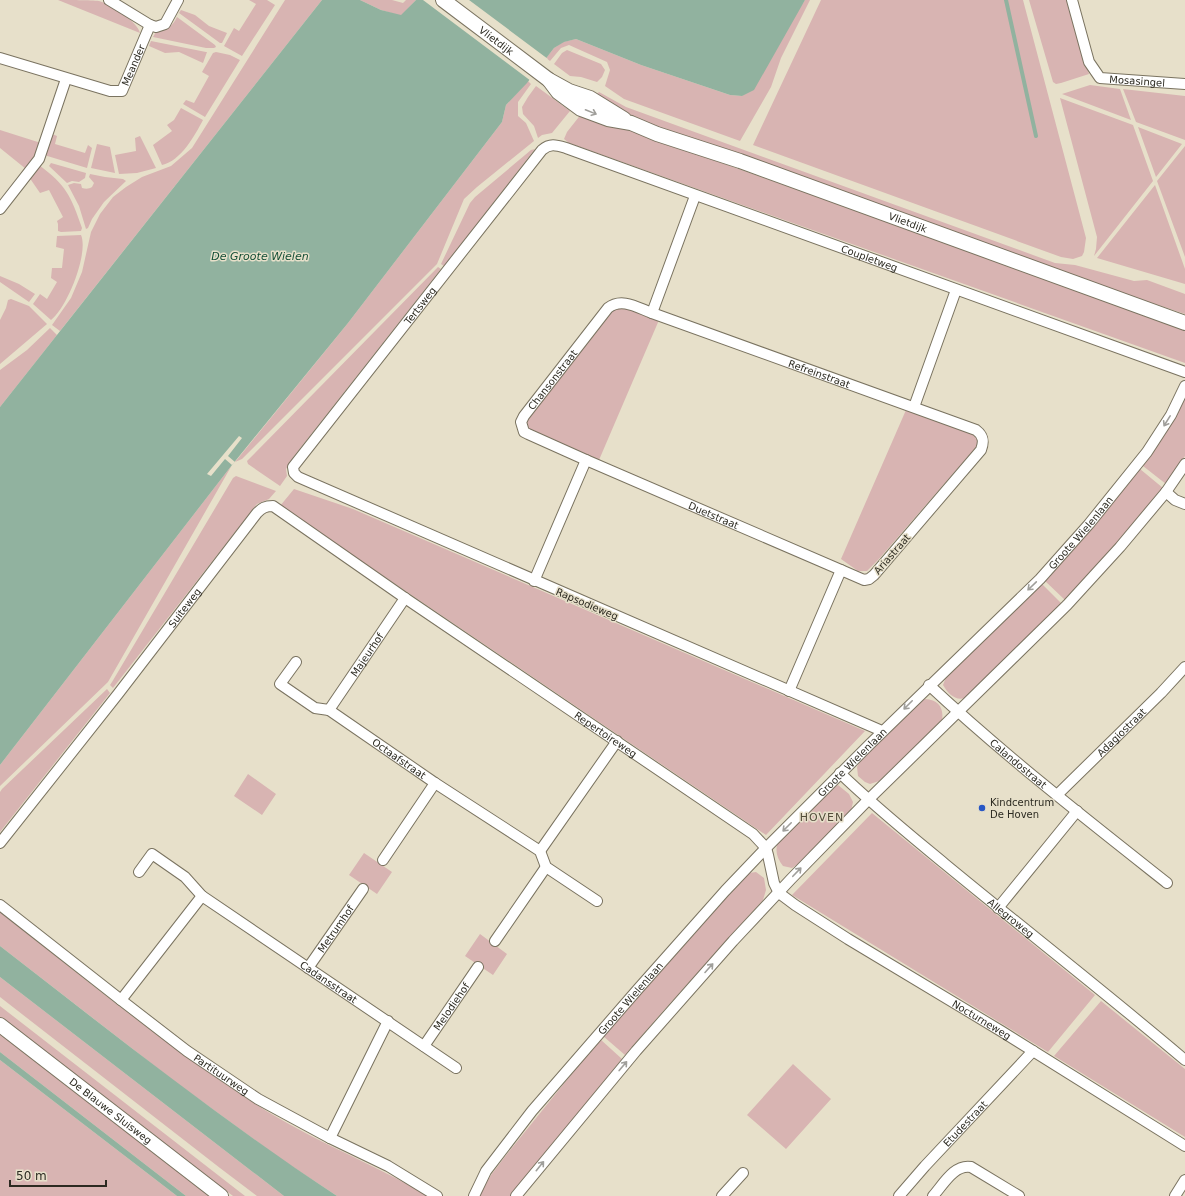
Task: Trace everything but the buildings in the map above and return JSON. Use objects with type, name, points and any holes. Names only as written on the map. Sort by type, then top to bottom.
[{"type":"street","points":[[109,0],[150,25],[156,27],[165,24],[178,0]]},
{"type":"street","name":"Vlietdijk","points":[[443,0],[549,80],[558,92],[581,108],[608,119],[631,123],[657,134],[740,161],[1185,323]]},
{"type":"street","name":"Mosasingel","points":[[1072,0],[1089,62],[1100,78],[1185,84]]},
{"type":"street","name":"Meander","points":[[0,58],[110,91],[122,91],[150,25]]},
{"type":"street","points":[[0,209],[39,159],[66,79]]},
{"type":"street","name":"Coupletweg","points":[[553,144],[1185,372]]},
{"type":"street","name":"Tertsweg","points":[[294,473],[293,467],[298,460],[486,220],[542,150],[553,144]]},
{"type":"street","points":[[652,313],[694,196]]},
{"type":"street","points":[[914,407],[956,290]]},
{"type":"street","name":"Chansonstraat","points":[[586,460],[524,432],[521,422],[524,416],[608,308],[618,302],[652,313]]},
{"type":"street","name":"Refreinstraat","points":[[652,313],[976,430],[984,439]]},
{"type":"street","name":"Groote Wielenlaan","points":[[474,1196],[486,1171],[532,1111],[641,984],[766,848],[882,731],[1040,579],[1089,524],[1147,452],[1171,415],[1185,386]]},
{"type":"street","name":"Ariastraat","points":[[841,570],[864,580],[869,579],[874,575],[981,450],[984,439]]},
{"type":"street","points":[[534,581],[586,460]]},
{"type":"street","name":"Duetstraat","points":[[586,460],[841,570]]},
{"type":"street","points":[[516,1196],[636,1051],[733,941],[868,800],[1067,605],[1120,547],[1166,492],[1185,464]]},
{"type":"street","name":"Rapsodieweg","points":[[294,473],[298,477],[534,581],[882,731]]},
{"type":"street","points":[[1166,492],[1175,500],[1185,504]]},
{"type":"street","name":"Suiteweg","points":[[0,843],[262,508],[273,506],[405,598]]},
{"type":"street","points":[[789,691],[841,570]]},
{"type":"street","name":"Majeurhof","points":[[329,710],[405,598]]},
{"type":"street","name":"Repertoireweg","points":[[405,598],[753,834],[766,848],[774,883],[779,893]]},
{"type":"street","name":"Octaafstraat","points":[[296,662],[280,684],[314,708],[329,710],[435,783],[540,851]]},
{"type":"street","name":"Adagiostraat","points":[[1057,795],[1161,693],[1185,667]]},
{"type":"street","name":"Calandostraat","points":[[929,685],[958,712],[1057,795],[1167,884]]},
{"type":"street","points":[[597,901],[546,867],[540,851],[617,741]]},
{"type":"street","name":"Allegroweg","points":[[840,773],[868,800],[998,908],[1117,1002],[1185,1060]]},
{"type":"street","points":[[383,860],[435,783]]},
{"type":"street","points":[[998,908],[1077,811]]},
{"type":"street","name":"Cadansstraat","points":[[139,872],[152,854],[185,877],[202,896],[456,1068]]},
{"type":"street","points":[[495,941],[546,867]]},
{"type":"street","name":"Metrumhof","points":[[308,968],[363,890]]},
{"type":"street","name":"Nocturneweg","points":[[779,893],[848,939],[934,990],[1185,1146]]},
{"type":"street","points":[[0,905],[121,1000],[202,896]]},
{"type":"street","name":"Melodiehof","points":[[424,1046],[478,967]]},
{"type":"street","name":"Partituurweg","points":[[121,1000],[187,1050],[258,1099],[330,1138],[388,1166],[437,1196]]},
{"type":"street","points":[[330,1138],[388,1021]]},
{"type":"street","name":"De Blauwe Sluisweg","points":[[0,1025],[221,1196]]},
{"type":"street","name":"Etudestraat","points":[[899,1196],[925,1166],[1033,1051]]},
{"type":"street","points":[[933,1196],[956,1169],[966,1166],[971,1167],[1019,1196]]},
{"type":"street","points":[[722,1196],[743,1173]]},
{"type":"street","points":[[1175,1196],[1185,1180]]},
{"type":"shaded area","points":[[58,0],[99,1],[104,3],[129,19],[140,33]]},
{"type":"shaded area","points":[[249,0],[267,0],[275,5],[242,56],[224,46],[234,28],[239,31],[256,4]]},
{"type":"shaded area","points":[[285,0],[322,0],[60,331],[52,325],[71,298],[82,272],[91,232],[100,214],[113,197],[126,187],[142,177],[171,166],[192,148]]},
{"type":"shaded area","points":[[360,0],[392,0],[403,3],[406,0],[416,0],[401,16],[381,10]]},
{"type":"shaded area","points":[[805,0],[810,0],[781,58],[771,87],[740,141],[624,99],[605,86],[610,70],[607,62],[569,45],[561,48],[550,61],[546,58],[554,48],[563,42],[576,39],[641,65],[730,95],[742,96]]},
{"type":"shaded area","points":[[821,0],[1023,0],[1086,238],[1082,256],[1073,259],[1061,257],[753,145]]},
{"type":"shaded area","points":[[1029,0],[1068,0],[1089,74],[1061,83],[1056,84],[1053,82]]},
{"type":"shaded area","points":[[181,10],[195,15],[209,26],[227,33],[222,43],[179,13]]},
{"type":"shaded area","points":[[177,17],[216,47],[206,48],[153,37],[157,30],[169,27]]},
{"type":"shaded area","points":[[151,41],[207,52],[203,63],[179,52],[165,53],[149,46]]},
{"type":"shaded area","points":[[567,50],[601,64],[605,70],[602,77],[597,82],[581,77],[570,76],[554,64],[562,53]]},
{"type":"shaded area","points":[[216,52],[230,55],[240,60],[205,117],[183,104],[186,100],[194,103],[209,76],[202,72],[213,53]]},
{"type":"shaded area","points":[[528,81],[531,84],[518,102],[518,116],[526,123],[534,141],[464,199],[437,264],[242,459],[235,462],[348,323],[502,122],[506,105]]},
{"type":"shaded area","points":[[1090,85],[1120,89],[1131,120],[1062,94]]},
{"type":"shaded area","points":[[536,86],[570,111],[552,133],[542,135],[538,138],[534,126],[523,114],[522,107]]},
{"type":"shaded area","points":[[1123,89],[1185,96],[1185,140],[1136,122]]},
{"type":"shaded area","points":[[599,92],[626,107],[1055,263],[1075,265],[1134,281],[1147,280],[1185,294],[1185,314],[1098,285],[661,128],[628,115],[595,96]]},
{"type":"shaded area","points":[[1060,98],[1133,125],[1153,181],[1094,256],[1097,237]]},
{"type":"shaded area","points":[[181,108],[203,120],[187,147],[169,163],[162,165],[153,145],[172,131],[167,125],[174,120]]},
{"type":"shaded area","points":[[582,113],[798,190],[825,197],[839,205],[1181,327],[1185,330],[1185,363],[569,143],[564,139],[567,132]]},
{"type":"shaded area","points":[[1138,127],[1182,144],[1156,177]]},
{"type":"shaded area","points":[[0,130],[41,143],[34,158],[26,169],[0,148]]},
{"type":"shaded area","points":[[52,134],[57,136],[55,144],[85,153],[88,145],[92,148],[87,168],[44,155]]},
{"type":"shaded area","points":[[140,136],[156,168],[137,173],[119,174],[115,155],[136,151],[135,138]]},
{"type":"shaded area","points":[[97,144],[110,147],[115,173],[91,168]]},
{"type":"shaded area","points":[[1185,146],[1185,257],[1157,181]]},
{"type":"shaded area","points":[[535,149],[444,266],[441,264],[470,203],[475,197],[531,150]]},
{"type":"shaded area","points":[[51,163],[86,173],[85,178],[79,182],[72,181],[67,183],[49,166]]},
{"type":"shaded area","points":[[39,165],[62,185],[71,199],[82,228],[81,231],[58,231],[57,221],[63,217],[49,190],[40,193],[29,177]]},
{"type":"shaded area","points":[[90,174],[123,179],[126,181],[104,202],[86,229],[79,206],[68,185],[74,183],[81,184],[82,188],[91,188],[94,183],[89,177]]},
{"type":"shaded area","points":[[1155,185],[1185,269],[1185,284],[1097,258]]},
{"type":"shaded area","points":[[81,235],[83,243],[82,254],[75,280],[64,304],[51,320],[33,304],[40,294],[47,299],[57,282],[51,278],[52,268],[62,268],[64,249],[56,247],[57,236]]},
{"type":"shaded area","points":[[438,267],[441,269],[294,456],[286,469],[287,476],[280,486],[248,464],[247,461]]},
{"type":"shaded area","points":[[0,276],[19,284],[35,294],[29,302],[0,282]]},
{"type":"shaded area","points":[[11,299],[29,306],[47,324],[0,364],[0,320],[8,300]]},
{"type":"shaded area","points":[[621,307],[659,320],[599,460],[530,431],[526,425],[528,419],[614,309]]},
{"type":"shaded area","points":[[50,328],[57,335],[0,407],[0,370],[27,350]]},
{"type":"shaded area","points":[[1185,397],[1185,456],[1166,484],[1143,466],[1170,425]]},
{"type":"shaded area","points":[[906,410],[972,433],[978,440],[978,445],[878,560],[867,571],[858,571],[841,559]]},
{"type":"shaded area","points":[[232,465],[108,682],[0,786],[0,765]]},
{"type":"shaded area","points":[[1140,469],[1163,488],[1104,558],[1065,600],[1044,580],[1103,515]]},
{"type":"shaded area","points":[[236,476],[276,491],[269,499],[257,504],[113,688],[110,685],[233,478]]},
{"type":"shaded area","points":[[294,489],[353,509],[865,731],[766,835],[280,506]]},
{"type":"shaded area","points":[[1041,583],[1062,604],[968,697],[960,699],[950,695],[943,685],[947,675],[995,630]]},
{"type":"shaded area","points":[[107,689],[110,693],[0,832],[0,792],[2,789]]},
{"type":"shaded area","points":[[925,699],[934,701],[940,706],[942,721],[879,781],[870,784],[865,782],[858,776],[857,767],[863,756],[920,701]]},
{"type":"shaded area","points":[[248,774],[276,794],[262,815],[234,796]]},
{"type":"shaded area","points":[[838,785],[849,794],[853,802],[851,811],[798,864],[792,868],[783,866],[777,854],[777,844],[779,840],[829,790]]},
{"type":"shaded area","points":[[872,813],[1095,995],[1048,1052],[792,895]]},
{"type":"shaded area","points":[[364,853],[392,872],[377,894],[349,875]]},
{"type":"shaded area","points":[[756,872],[764,878],[766,890],[763,900],[625,1055],[603,1036],[679,948],[749,873]]},
{"type":"shaded area","points":[[0,912],[158,1036],[257,1105],[278,1118],[428,1196],[337,1196],[281,1159],[174,1081],[0,946]]},
{"type":"shaded area","points":[[480,934],[507,954],[493,975],[465,956]]},
{"type":"shaded area","points":[[0,977],[284,1196],[257,1196],[220,1168],[0,997]]},
{"type":"shaded area","points":[[1101,1001],[1185,1069],[1185,1137],[1054,1056]]},
{"type":"shaded area","points":[[0,1006],[245,1196],[233,1196],[5,1021],[0,1017]]},
{"type":"shaded area","points":[[0,1034],[209,1196],[186,1196],[0,1052]]},
{"type":"shaded area","points":[[600,1039],[622,1059],[510,1196],[479,1196],[491,1175],[507,1154]]},
{"type":"shaded area","points":[[0,1060],[177,1196],[0,1196]]},
{"type":"shaded area","points":[[793,1064],[831,1099],[786,1149],[747,1115]]},
{"type":"water","name":"De Groote Wielen","points":[[322,0],[360,0],[381,10],[401,15],[416,0],[805,0],[754,90],[742,96],[730,95],[641,65],[576,39],[564,42],[554,48],[527,83],[506,105],[502,122],[348,323],[232,465],[0,765],[0,407]]},
{"type":"water","points":[[0,946],[208,1106],[293,1167],[337,1196],[284,1196],[0,977]]},
{"type":"water","points":[[0,1052],[186,1196],[177,1196],[0,1060]]},
{"type":"pier","points":[[423,0],[469,0],[548,59],[531,81]]},
{"type":"pier","points":[[239,436],[242,438],[228,456],[235,462],[232,465],[225,459],[211,476],[207,474]]},
{"type":"waterway","points":[[1006,0],[1036,136]]},
{"type":"place","name":"Kindcentrum De Hoven","points":[[982,808]]},
{"type":"district","name":"HOVEN","points":[[822,817]]}]
